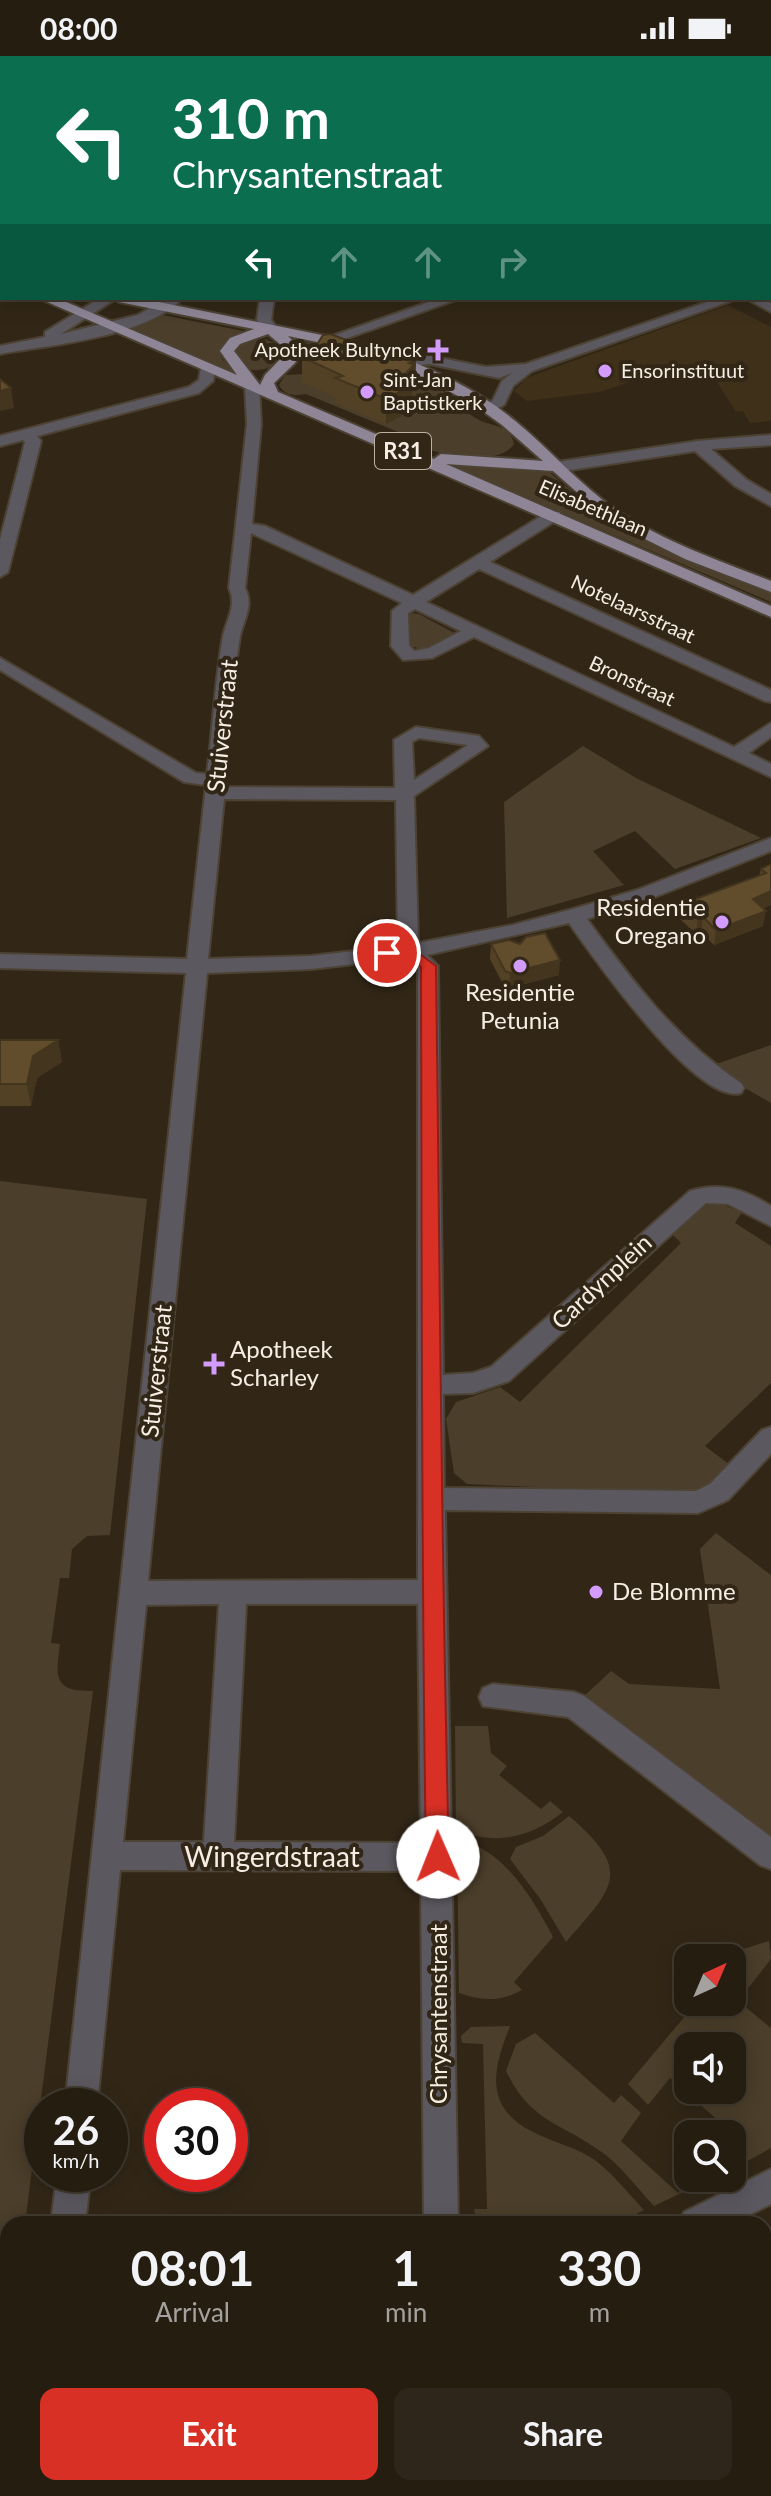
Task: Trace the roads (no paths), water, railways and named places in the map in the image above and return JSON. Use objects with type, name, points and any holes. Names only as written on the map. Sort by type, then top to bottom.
[{"type":"main road","name":"Elisabethlaan","points":[[50,300],[554,515],[771,612]]},
{"type":"main road","name":"Elisabethlaan","points":[[129,300],[328,340],[404,363],[454,386],[490,408],[586,494],[644,532],[771,587]]},
{"type":"main road","points":[[252,386],[227,351],[235,341],[270,328],[295,350],[291,361],[272,374],[267,383],[271,394]]},
{"type":"main road","name":"Elisabethlaan","points":[[481,463],[510,455],[520,446],[523,435]]},
{"type":"main road","name":"Elisabethlaan","points":[[396,448],[451,461],[557,467]]},
{"type":"street","points":[[42,341],[107,300]]},
{"type":"street","points":[[0,350],[114,327],[143,318],[172,300]]},
{"type":"street","points":[[267,300],[264,320],[270,328]]},
{"type":"street","points":[[328,340],[448,300]]},
{"type":"street","points":[[490,408],[499,402],[513,378],[528,368],[726,300]]},
{"type":"street","name":"Elisabethlaan","points":[[404,363],[430,360],[513,378]]},
{"type":"street","points":[[0,441],[194,390],[204,385],[208,367]]},
{"type":"street","points":[[487,371],[528,368]]},
{"type":"street","name":"Stuiverstraat","points":[[83,2088],[232,635],[240,609],[241,596],[237,588],[254,424],[252,386]]},
{"type":"street","name":"Stuiverstraat","points":[[254,424],[271,394]]},
{"type":"street","points":[[0,572],[33,441],[26,434]]},
{"type":"street","points":[[557,467],[698,446],[771,440]]},
{"type":"street","points":[[698,446],[741,483],[771,501]]},
{"type":"street","points":[[474,630],[435,652],[409,656],[400,646],[400,611],[554,515]]},
{"type":"street","name":"Bronstraat","points":[[243,528],[259,529],[288,542],[771,771]]},
{"type":"street","points":[[241,554],[263,544],[288,542]]},
{"type":"street","name":"Notelaarsstraat","points":[[477,562],[771,697]]},
{"type":"street","points":[[0,663],[191,778],[405,794],[408,950]]},
{"type":"street","points":[[736,754],[771,728]]},
{"type":"street","points":[[0,961],[243,966],[408,950],[504,934],[575,917],[704,873],[771,844]]},
{"type":"street","points":[[575,917],[659,1030],[697,1064],[733,1088]]},
{"type":"street","name":"Chrysantenstraat","points":[[408,950],[428,966],[434,1499],[432,1592],[441,2216]]},
{"type":"street","name":"Cardynplein","points":[[432,1385],[473,1383],[500,1374],[698,1197],[707,1193],[730,1195],[771,1217]]},
{"type":"street","points":[[434,1499],[698,1502],[719,1492],[771,1437]]},
{"type":"street","points":[[133,1593],[432,1592]]},
{"type":"street","points":[[218,1857],[233,1594]]},
{"type":"street","points":[[493,1697],[574,1705],[771,1855]]},
{"type":"street","name":"Wingerdstraat","points":[[107,1856],[438,1857]]},
{"type":"street","points":[[712,2216],[771,2186]]},
{"type":"street","points":[[69,2216],[72,2192]]},
{"type":"place","name":"Apotheek Bultynck","points":[[438,350]]},
{"type":"place","name":"Ensorinstituut","points":[[605,371]]},
{"type":"place","name":"Sint-Jan Baptistkerk","points":[[367,392]]},
{"type":"place","name":"Residentie Oregano","points":[[722,922]]},
{"type":"place","name":"Residentie Petunia","points":[[520,966]]},
{"type":"place","name":"Apotheek Scharley","points":[[214,1364]]},
{"type":"place","name":"De Blomme","points":[[596,1592]]}]
